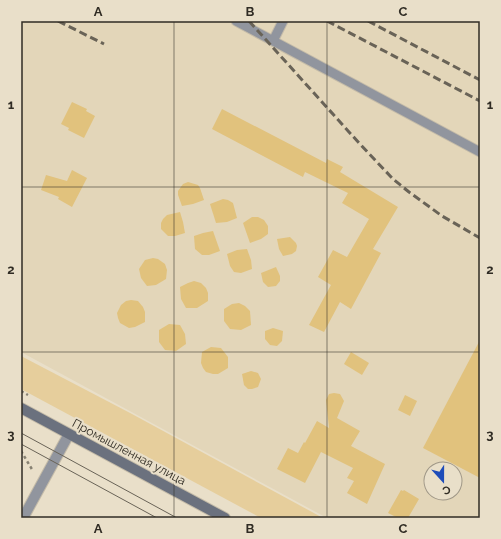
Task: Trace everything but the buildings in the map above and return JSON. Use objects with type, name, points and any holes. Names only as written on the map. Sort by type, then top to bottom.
[{"type":"street","name":"Промышленная улица","points":[[21,408],[225,518]]},
{"type":"street","points":[[23,518],[69,434]]},
{"type":"lane","points":[[236,21],[480,152]]},
{"type":"lane","points":[[273,41],[283,21]]},
{"type":"path","points":[[21,451],[42,484]]},
{"type":"shaded area","points":[[21,21],[480,21],[480,518],[327,518],[21,352]]},
{"type":"shaded area","points":[[21,356],[132,414],[323,518],[261,518],[21,389]]},
{"type":"tram line","points":[[21,433],[177,518]]},
{"type":"tram line","points":[[21,444],[157,518]]},
{"type":"railway","points":[[58,21],[104,44]]},
{"type":"railway","points":[[249,21],[393,179],[442,216],[480,238]]},
{"type":"railway","points":[[327,21],[480,101]]},
{"type":"railway","points":[[368,21],[480,80]]}]
